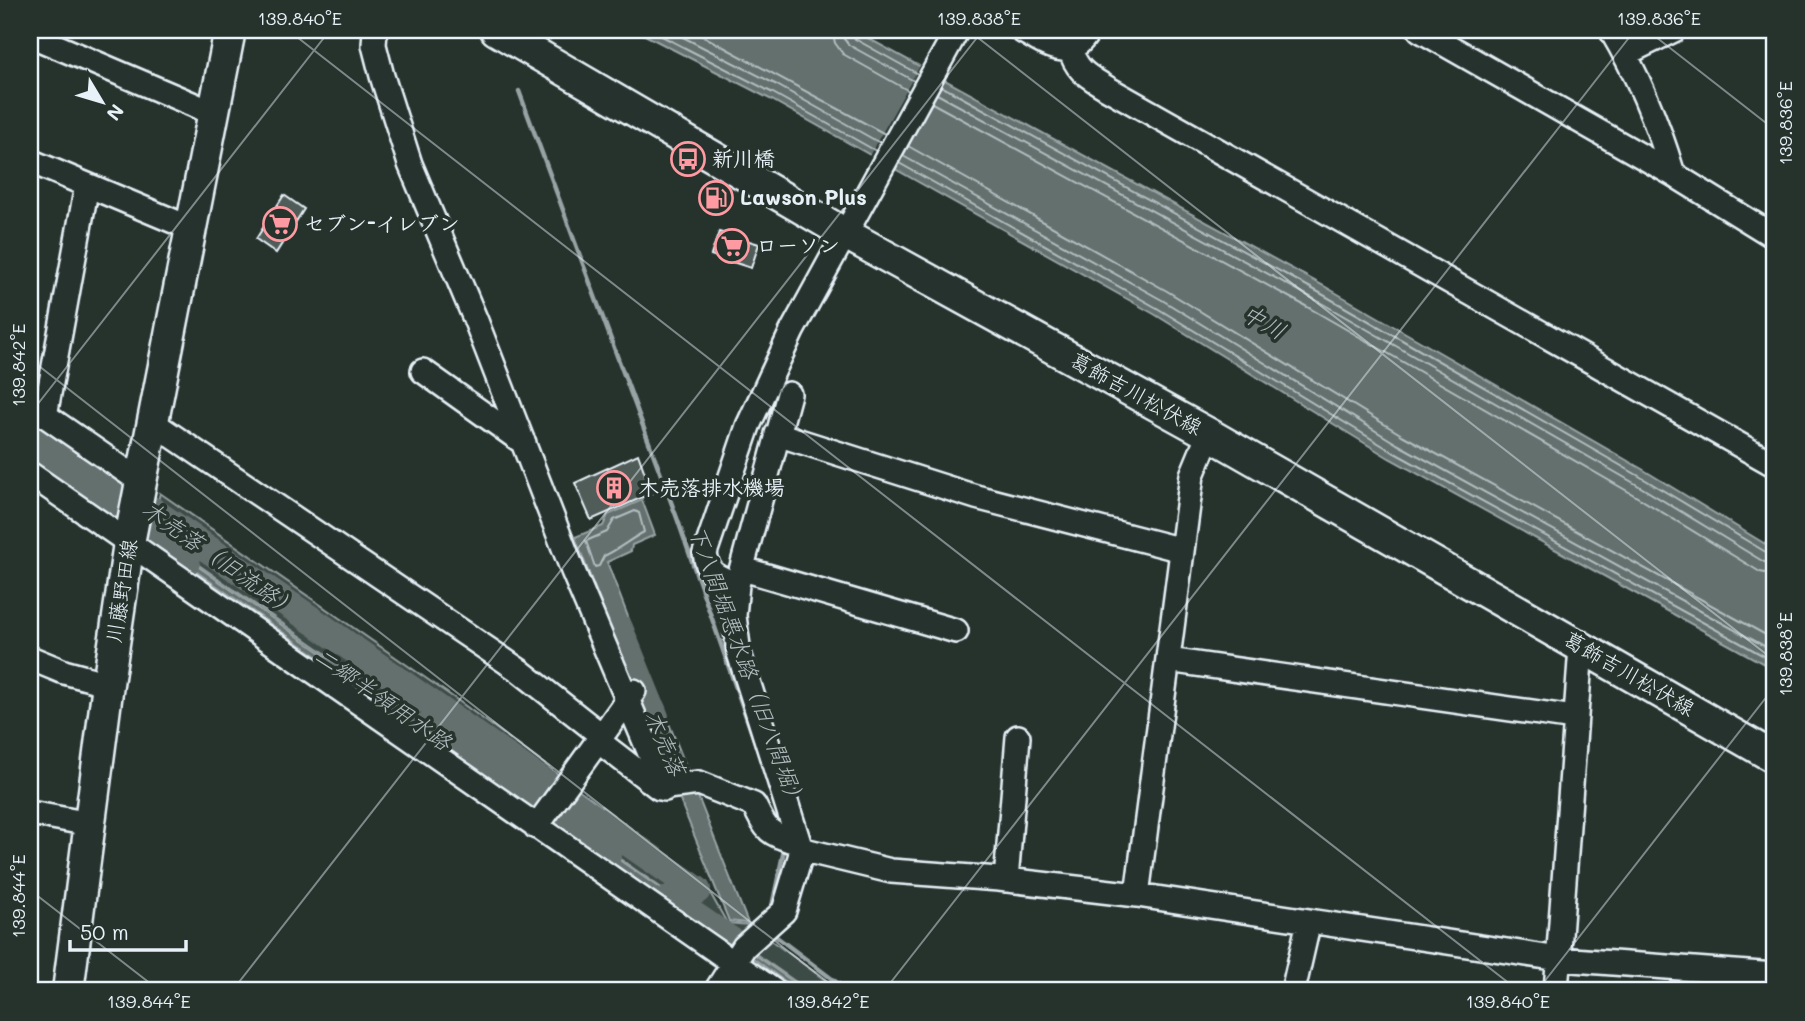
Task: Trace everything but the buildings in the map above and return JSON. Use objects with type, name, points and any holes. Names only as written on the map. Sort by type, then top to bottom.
[{"type":"main road","name":"川藤野田線","points":[[68,991],[108,684],[139,483],[230,30]]},
{"type":"main road","name":"葛飾吉川松伏線","points":[[496,30],[844,233],[1209,434],[1775,758]]},
{"type":"street","points":[[375,30],[374,45],[382,76],[410,164],[476,320],[573,571],[631,694],[665,789]]},
{"type":"street","points":[[956,631],[740,577],[712,574],[707,566],[705,553],[748,426],[792,331],[957,30]]},
{"type":"street","points":[[1021,30],[1051,47],[1070,48],[1079,46],[1089,30]]},
{"type":"street","points":[[1420,30],[1673,173],[1775,237]]},
{"type":"street","points":[[1611,30],[1649,106],[1673,173]]},
{"type":"street","points":[[1625,54],[1674,30]]},
{"type":"street","points":[[43,36],[213,113]]},
{"type":"street","points":[[1070,48],[1074,63],[1107,88],[1775,465]]},
{"type":"street","points":[[30,161],[190,228]]},
{"type":"street","points":[[87,185],[37,411],[139,483]]},
{"type":"street","points":[[423,371],[524,443]]},
{"type":"street","points":[[716,991],[751,943],[784,911],[801,854],[739,653],[734,616],[740,577],[789,394]]},
{"type":"street","points":[[152,422],[520,671],[659,788],[699,783],[754,805],[771,834],[800,846],[891,871],[1006,880],[1138,895],[1559,959],[1775,975]]},
{"type":"street","points":[[777,433],[976,497],[1182,550]]},
{"type":"street","points":[[1138,895],[1192,475],[1209,434]]},
{"type":"street","points":[[30,474],[130,537],[542,818],[751,943],[774,991]]},
{"type":"street","points":[[1556,991],[1581,647]]},
{"type":"street","points":[[30,659],[108,684]]},
{"type":"street","points":[[1168,660],[1574,718]]},
{"type":"street","points":[[542,818],[631,694]]},
{"type":"street","points":[[1006,880],[1017,737]]},
{"type":"street","points":[[30,813],[90,824]]},
{"type":"street","points":[[1293,991],[1309,921]]},
{"type":"shaded area","points":[[160,493],[460,702],[704,882],[727,923],[750,925],[840,991],[809,991],[150,531]]},
{"type":"water","name":"中川","points":[[635,30],[853,30],[1324,286],[1642,469],[1775,550],[1775,670],[1389,458],[1154,314],[770,99]]},
{"type":"water","points":[[30,450],[114,508],[110,512],[30,457]]},
{"type":"water","points":[[642,500],[655,535],[632,545],[631,551],[607,562],[642,653],[630,666],[625,665],[575,537],[603,526],[608,515]]},
{"type":"water","points":[[156,537],[454,746],[451,750],[154,542]]},
{"type":"water","points":[[653,683],[748,923],[729,921],[640,702]]},
{"type":"water","points":[[462,750],[518,790],[512,793],[459,755]]},
{"type":"water","points":[[578,831],[702,918],[700,922],[573,839]]},
{"type":"water","points":[[751,952],[806,991],[798,991],[749,955]]},
{"type":"pier","points":[[921,64],[942,75],[889,170],[868,158]]},
{"type":"waterway","name":"下八間堀悪水路（旧八間堀）","points":[[519,91],[677,518],[759,754]]},
{"type":"waterway","name":"木売落（旧流路）","points":[[30,427],[548,786]]},
{"type":"waterway","name":"二郷半領用水路","points":[[30,454],[186,562]]},
{"type":"waterway","name":"木売落","points":[[619,628],[655,717]]},
{"type":"waterway","name":"二郷半領用水路","points":[[422,728],[607,856]]},
{"type":"waterway","name":"木売落（旧流路）","points":[[570,802],[697,890]]},
{"type":"waterway","name":"下八間堀悪水路（旧八間堀）","points":[[771,911],[785,845]]},
{"type":"waterway","name":"二郷半領用水路","points":[[670,899],[737,945]]},
{"type":"waterway","name":"下八間堀悪水路（旧八間堀）","points":[[773,931],[774,935],[848,991]]},
{"type":"place","name":"新川橋","points":[[688,159]]},
{"type":"place","name":"Lawson Plus","points":[[716,198]]},
{"type":"place","name":"セブン-イレブン","points":[[280,224]]},
{"type":"place","name":"ローソン","points":[[732,246]]},
{"type":"place","name":"木売落排水機場","points":[[614,488]]}]
